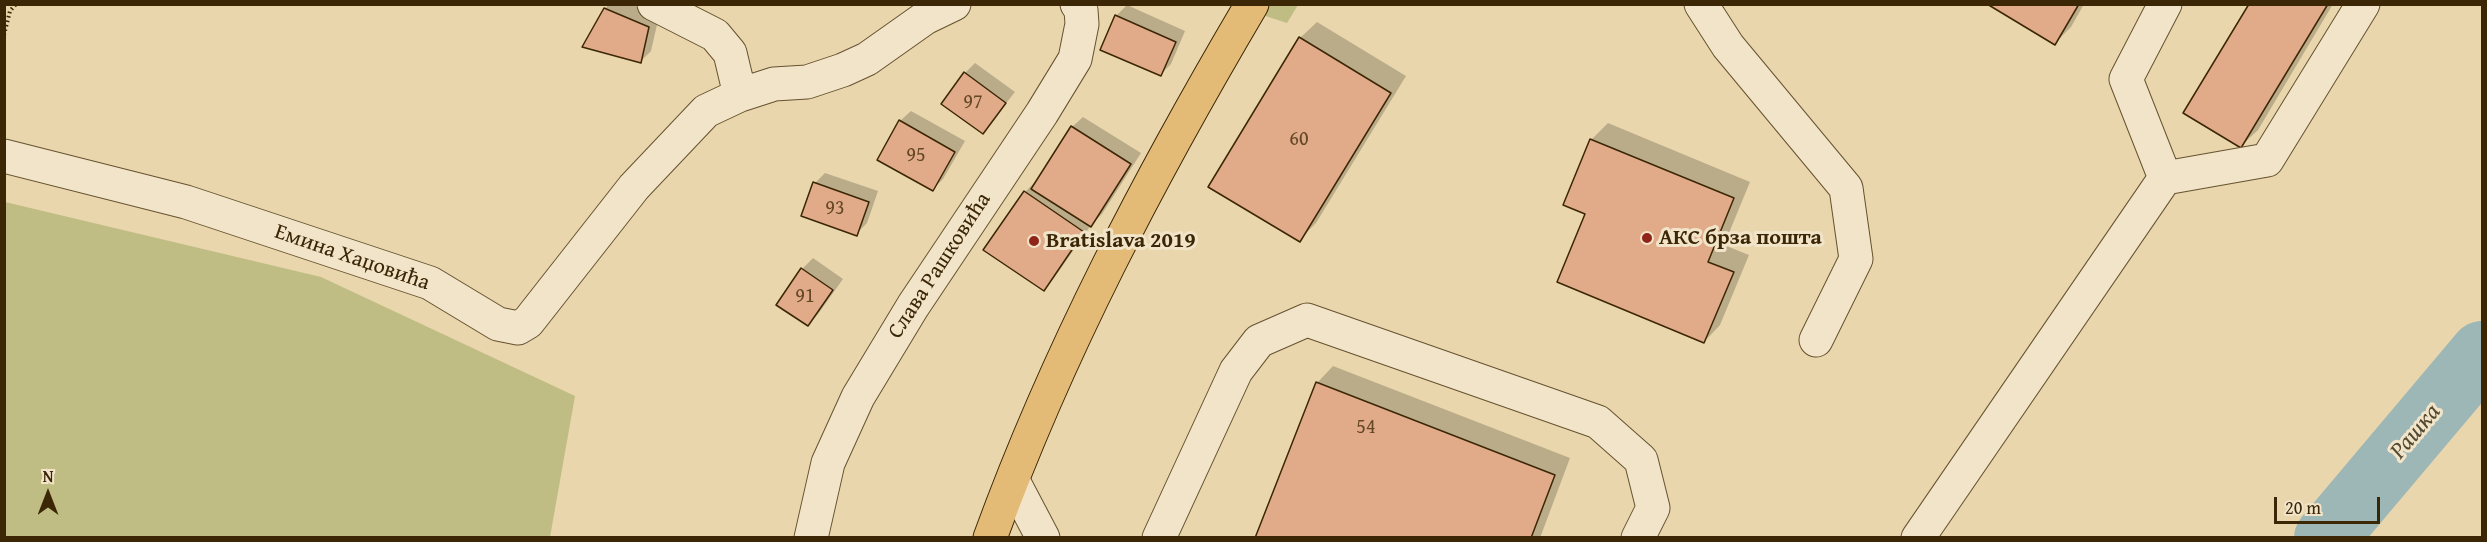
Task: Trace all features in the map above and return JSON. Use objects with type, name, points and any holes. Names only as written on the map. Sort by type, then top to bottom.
[{"type":"main road","points":[[990,537],[1075,333],[1138,204],[1251,4]]},
{"type":"street","points":[[654,4],[715,35],[730,53],[740,95]]},
{"type":"street","name":"Емина Хаџовића","points":[[4,156],[186,202],[430,283],[498,324],[518,328],[528,322],[634,186],[706,111],[740,95],[774,84],[807,82],[843,70],[867,58],[925,18],[954,4]]},
{"type":"street","name":"Слава Рашковића","points":[[811,537],[828,463],[858,397],[913,306],[1075,58],[1082,24],[1081,10],[1077,4]]},
{"type":"street","points":[[1701,4],[1728,46],[1845,188],[1856,259],[1816,340]]},
{"type":"street","points":[[2165,4],[2126,79],[2165,178]]},
{"type":"street","points":[[1918,537],[2165,178],[2267,160],[2363,4]]},
{"type":"street","points":[[1159,537],[1236,371],[1259,341],[1307,320],[1598,422],[1641,460],[1653,508],[1638,537]]},
{"type":"street","points":[[1013,481],[1044,537]]},
{"type":"path","points":[[4,35],[10,11],[16,4]]},
{"type":"shaded area","points":[[1232,5],[1298,5],[1287,23]]},
{"type":"shaded area","points":[[5,202],[321,277],[575,396],[550,537],[5,537]]},
{"type":"building","points":[[1987,4],[2079,4],[2055,45]]},
{"type":"building","points":[[2249,4],[2328,4],[2241,148],[2183,113]]},
{"type":"building","points":[[604,8],[649,27],[641,63],[582,47]]},
{"type":"building","points":[[1115,15],[1176,42],[1161,76],[1100,50]]},
{"type":"building","points":[[1299,37],[1391,93],[1300,242],[1208,187]]},
{"type":"building","points":[[964,72],[1006,103],[983,134],[941,104]]},
{"type":"building","points":[[899,120],[955,152],[933,191],[877,160]]},
{"type":"building","points":[[1071,126],[1131,164],[1091,227],[1031,189]]},
{"type":"building","name":"АКС брза пошта","points":[[1590,139],[1734,198],[1708,262],[1734,272],[1704,343],[1557,282],[1585,214],[1563,205]]},
{"type":"building","points":[[813,182],[869,202],[857,236],[801,216]]},
{"type":"building","name":"Bratislava 2019","points":[[1024,191],[1084,232],[1044,291],[983,250]]},
{"type":"building","points":[[801,268],[833,290],[808,326],[776,305]]},
{"type":"building","points":[[1316,382],[1555,475],[1531,538],[1255,538]]},
{"type":"waterway","name":"Рашка","points":[[2326,538],[2482,353]]},
{"type":"place","name":"АКС брза пошта","points":[[1647,238]]},
{"type":"place","name":"Bratislava 2019","points":[[1034,241]]}]
